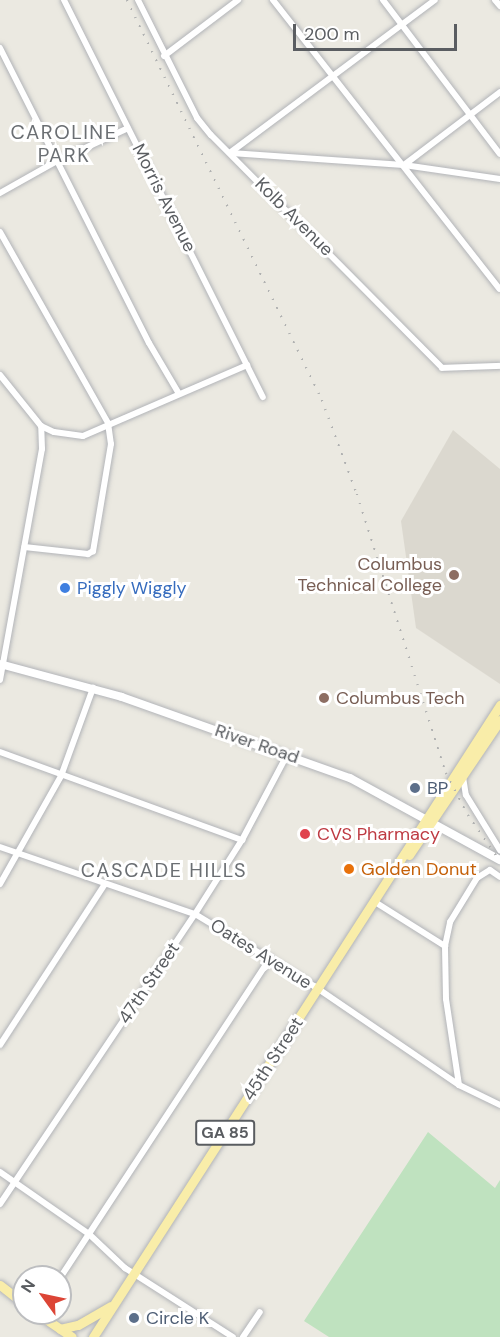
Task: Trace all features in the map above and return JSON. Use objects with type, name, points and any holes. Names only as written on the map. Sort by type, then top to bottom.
[{"type":"main road","name":"River Road","points":[[2,664],[93,688],[350,778],[500,860]]},
{"type":"main road","name":"45th Street","points":[[93,1337],[500,705]]},
{"type":"main road","name":"45th Street","points":[[428,820],[463,777],[500,720]]},
{"type":"main road","points":[[0,1285],[12,1294]]},
{"type":"main road","points":[[60,1329],[78,1325],[113,1305]]},
{"type":"main road","points":[[54,1325],[72,1337],[104,1310]]},
{"type":"street","name":"Morris Avenue","points":[[64,0],[263,397]]},
{"type":"street","name":"Kolb Avenue","points":[[138,0],[197,118],[442,368],[500,366]]},
{"type":"street","points":[[164,56],[238,0]]},
{"type":"street","points":[[273,0],[500,289]]},
{"type":"street","points":[[383,0],[500,154]]},
{"type":"street","points":[[231,153],[331,75],[435,0]]},
{"type":"street","points":[[495,0],[500,6]]},
{"type":"street","points":[[0,48],[149,343],[179,394]]},
{"type":"street","points":[[404,165],[500,92]]},
{"type":"street","points":[[0,194],[57,160],[128,128]]},
{"type":"street","points":[[231,153],[404,165],[500,179]]},
{"type":"street","points":[[0,232],[108,423],[111,444],[96,545],[88,554],[24,547]]},
{"type":"street","points":[[0,375],[41,426],[54,432],[83,436],[108,423],[247,365]]},
{"type":"street","points":[[0,680],[42,449],[41,426]]},
{"type":"street","points":[[0,884],[61,776],[93,688]]},
{"type":"street","points":[[0,752],[242,840]]},
{"type":"street","name":"47th Street","points":[[0,1204],[195,914],[242,840],[287,755]]},
{"type":"street","points":[[463,777],[466,795],[500,850]]},
{"type":"street","name":"Oates Avenue","points":[[0,847],[195,914],[270,958],[459,1085],[500,1105]]},
{"type":"street","points":[[459,1085],[446,999],[445,946],[461,901],[477,878],[490,870],[500,878]]},
{"type":"street","points":[[0,1045],[105,884]]},
{"type":"street","points":[[375,902],[445,946]]},
{"type":"street","points":[[69,1265],[270,958]]},
{"type":"street","points":[[0,1172],[89,1234],[134,1274],[233,1337]]},
{"type":"street","points":[[243,1337],[260,1312]]},
{"type":"shaded area","name":"Columbus Technical College","points":[[453,430],[500,469],[500,684],[416,628],[401,521]]},
{"type":"green space","points":[[428,1132],[495,1188],[500,1180],[500,1337],[329,1337],[304,1321]]},
{"type":"railway","points":[[127,0],[322,400],[357,494],[446,773],[468,815],[500,861]]},
{"type":"place","name":"Columbus Technical College","points":[[454,575]]},
{"type":"place","name":"Piggly Wiggly","points":[[65,588]]},
{"type":"place","name":"Columbus Tech","points":[[324,698]]},
{"type":"place","name":"BP","points":[[415,788]]},
{"type":"place","name":"CVS Pharmacy","points":[[305,834]]},
{"type":"place","name":"Golden Donut","points":[[349,869]]},
{"type":"place","name":"Circle K","points":[[134,1318]]},
{"type":"district","name":"CAROLINE PARK","points":[[64,144]]},
{"type":"district","name":"CASCADE HILLS","points":[[164,870]]}]
